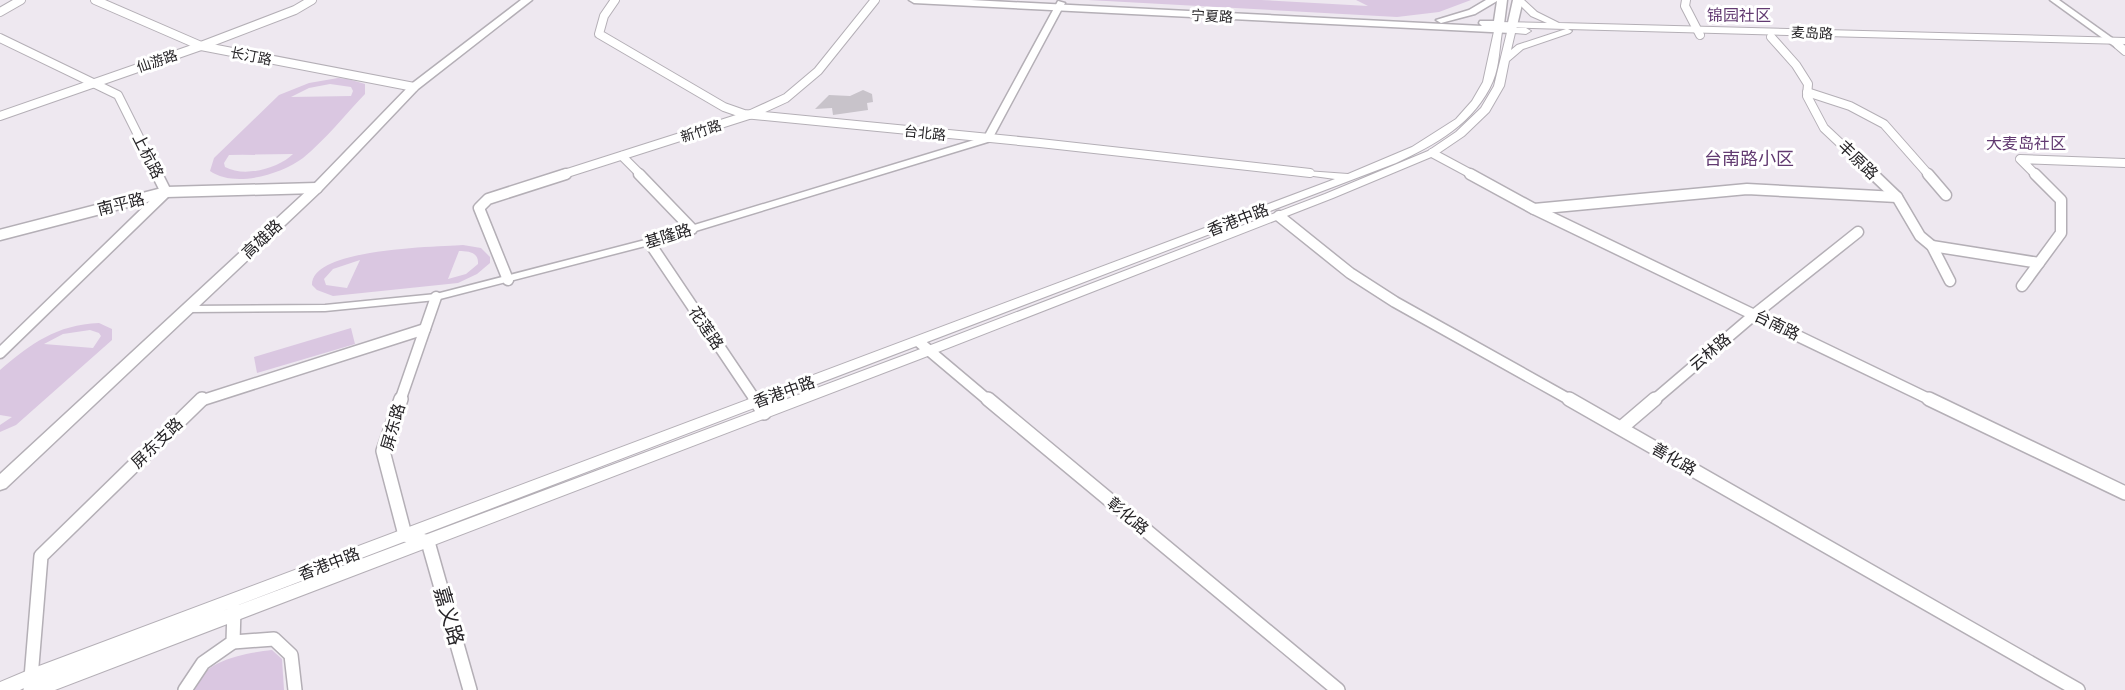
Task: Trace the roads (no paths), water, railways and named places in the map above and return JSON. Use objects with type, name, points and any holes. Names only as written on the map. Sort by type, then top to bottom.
[{"type":"main road","name":"高雄路","points":[[0,484],[317,188],[414,87],[527,0]]},
{"type":"main road","name":"宁夏路","points":[[914,0],[1441,20],[1505,27]]},
{"type":"main road","name":"宁夏路","points":[[1005,0],[1059,6],[1505,27]]},
{"type":"main road","points":[[1441,20],[1473,12],[1493,0]]},
{"type":"main road","points":[[1502,0],[1505,27]]},
{"type":"main road","points":[[1505,27],[1518,0],[1533,14],[1569,29]]},
{"type":"main road","name":"麦岛路","points":[[1505,27],[2121,45]]},
{"type":"main road","name":"香港中路","points":[[1,690],[32,686],[234,607],[405,535],[760,408],[1326,192],[1365,181],[1432,153],[1460,134],[1485,110],[1499,86],[1506,59],[1505,27]]},
{"type":"main road","name":"香港中路","points":[[924,346],[1279,216],[1326,192],[1348,177],[1421,147],[1449,130],[1472,106],[1488,83],[1505,27]]},
{"type":"main road","points":[[1506,59],[1520,46],[1569,29]]},
{"type":"main road","name":"麦岛路","points":[[1699,33],[1771,37],[2121,45]]},
{"type":"main road","points":[[1310,173],[1365,181]]},
{"type":"main road","points":[[1310,173],[1326,192]]},
{"type":"main road","name":"香港中路","points":[[234,607],[428,542],[760,408]]},
{"type":"street","points":[[0,12],[21,0]]},
{"type":"street","name":"长汀路","points":[[95,0],[201,46],[414,87]]},
{"type":"street","name":"仙游路","points":[[0,116],[201,46],[295,10],[312,0]]},
{"type":"street","name":"台北路","points":[[615,0],[604,15],[599,34],[724,107],[749,115],[1310,173]]},
{"type":"street","name":"新竹路","points":[[508,280],[479,208],[488,198],[749,115],[786,98],[818,71],[875,0]]},
{"type":"street","points":[[1686,0],[1685,6],[1699,33]]},
{"type":"street","points":[[2055,0],[2121,45]]},
{"type":"street","points":[[988,139],[1059,6]]},
{"type":"street","name":"丰原路","points":[[1771,37],[1808,84],[1807,96],[1824,128],[1897,197],[1920,236],[1932,246],[1950,281]]},
{"type":"street","name":"上杭路","points":[[0,38],[118,95],[166,192],[0,353]]},
{"type":"street","points":[[1808,92],[1850,106],[1884,124],[1946,195]]},
{"type":"street","name":"基隆路","points":[[188,309],[326,308],[436,297],[649,242],[988,139]]},
{"type":"street","name":"台南路","points":[[1432,153],[1534,209],[2125,493]]},
{"type":"street","points":[[622,156],[692,229]]},
{"type":"street","points":[[2022,286],[2061,233],[2061,200],[2020,159],[2125,163]]},
{"type":"street","name":"南平路","points":[[0,235],[166,192],[317,188]]},
{"type":"street","points":[[1534,209],[1747,189],[1897,197]]},
{"type":"street","name":"善化路","points":[[1279,216],[1350,273],[1395,303],[1621,428],[2078,690]]},
{"type":"street","name":"云林路","points":[[1621,428],[1755,314],[1858,232]]},
{"type":"street","name":"花莲路","points":[[649,242],[760,408]]},
{"type":"street","points":[[1932,246],[2039,263]]},
{"type":"street","name":"屏东路","points":[[405,535],[383,451],[436,297]]},
{"type":"street","name":"屏东支路","points":[[32,686],[41,556],[202,399],[425,329]]},
{"type":"street","name":"彰化路","points":[[924,346],[1338,690]]},
{"type":"street","points":[[405,535],[428,542]]},
{"type":"street","name":"嘉义路","points":[[428,542],[470,690]]},
{"type":"street","points":[[233,642],[234,607]]},
{"type":"street","points":[[185,690],[203,663],[233,642],[274,639],[291,655],[294,690]]},
{"type":"district","name":"锦园社区","points":[[1739,15]]},
{"type":"district","name":"大麦岛社区","points":[[2026,143]]},
{"type":"district","name":"台南路小区","points":[[1749,158]]}]
